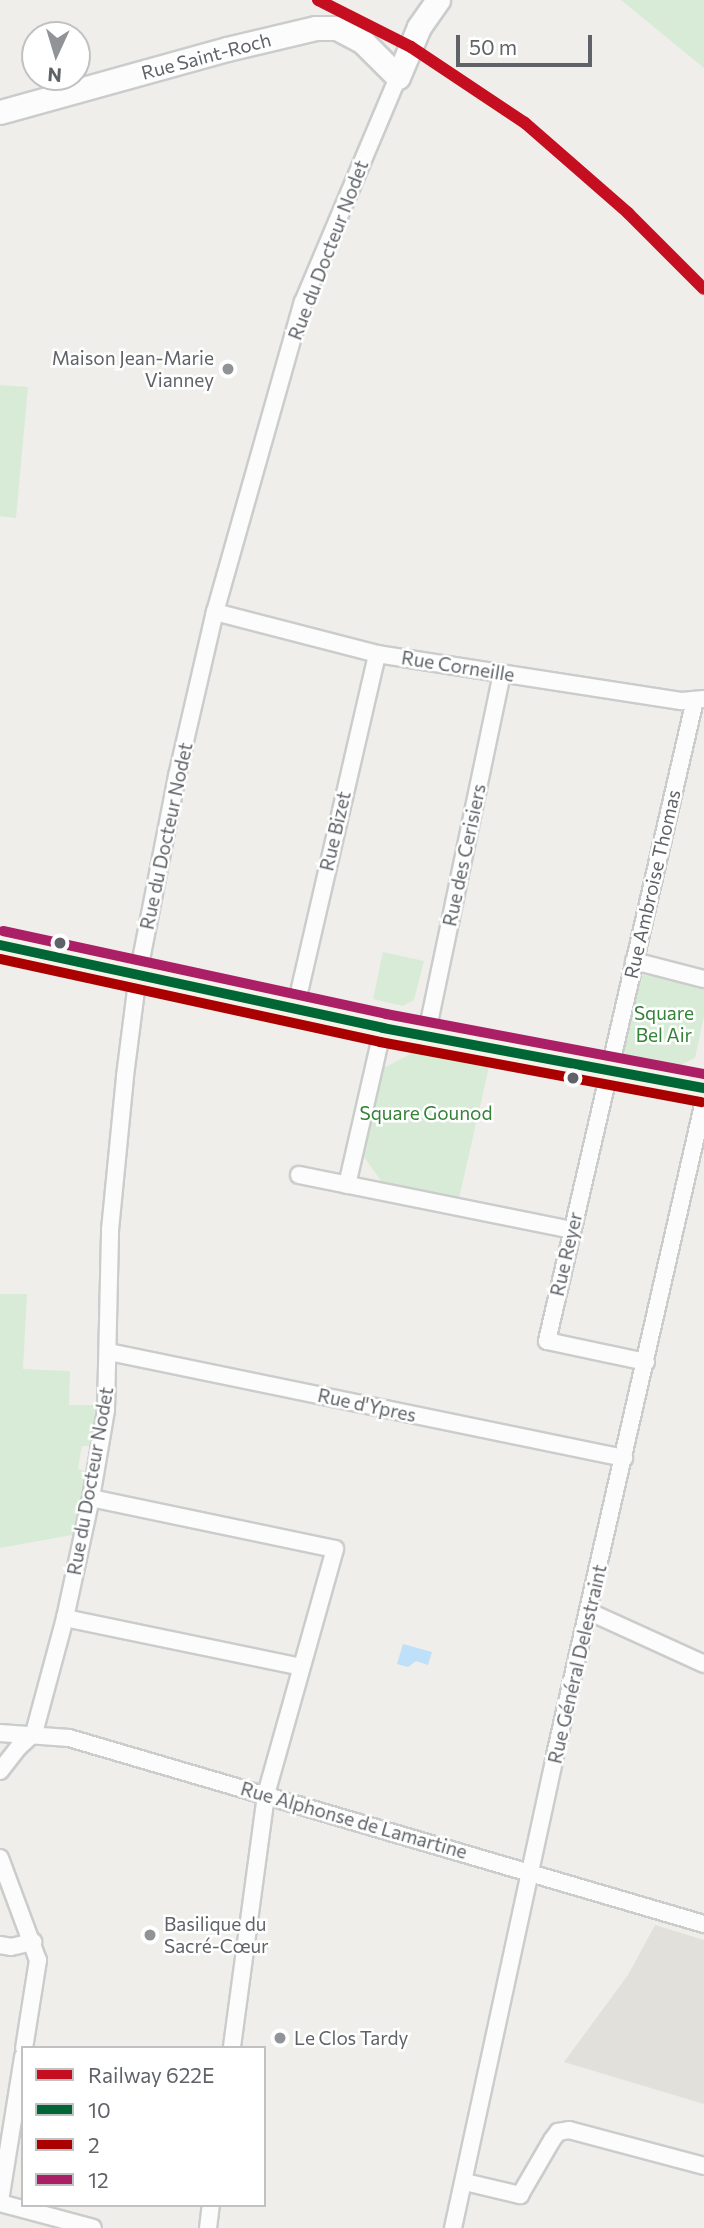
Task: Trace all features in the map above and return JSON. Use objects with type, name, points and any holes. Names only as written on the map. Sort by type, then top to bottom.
[{"type":"main road","points":[[0,945],[426,1037],[704,1088]]},
{"type":"street","name":"Rue du Docteur Nodet","points":[[34,1734],[65,1618],[91,1498],[106,1410],[110,1230],[138,975],[177,776],[215,612],[303,302],[419,27],[438,0]]},
{"type":"street","points":[[363,41],[396,39],[419,27]]},
{"type":"street","name":"Rue Saint-Roch","points":[[0,112],[227,49],[316,28],[337,28],[363,41],[398,76]]},
{"type":"street","name":"Rue Corneille","points":[[215,612],[377,654],[682,701],[699,699]]},
{"type":"street","name":"Rue Bizet","points":[[295,1010],[377,654]]},
{"type":"street","name":"Rue des Cerisiers","points":[[426,1037],[502,673]]},
{"type":"street","name":"Rue Ambroise Thomas","points":[[608,1069],[699,699]]},
{"type":"street","points":[[634,961],[704,979]]},
{"type":"street","points":[[347,1185],[383,1028]]},
{"type":"street","name":"Rue Reyer","points":[[608,1069],[547,1341],[646,1362]]},
{"type":"street","name":"Rue Général Delestraint","points":[[453,2228],[530,1871],[703,1111]]},
{"type":"street","points":[[299,1175],[572,1230]]},
{"type":"street","name":"Rue d'Ypres","points":[[109,1352],[624,1458]]},
{"type":"street","points":[[91,1498],[335,1549],[266,1795],[232,2046]]},
{"type":"street","points":[[590,1612],[704,1664]]},
{"type":"street","points":[[65,1618],[301,1667]]},
{"type":"street","name":"Rue Alphonse de Lamartine","points":[[0,1733],[69,1738],[704,1924]]},
{"type":"street","points":[[0,1771],[18,1748],[34,1734]]},
{"type":"street","points":[[0,1858],[38,1960],[24,2046]]},
{"type":"street","points":[[0,1945],[12,1947],[33,1942]]},
{"type":"street","points":[[21,2070],[0,2202],[93,2228]]},
{"type":"street","points":[[465,2182],[520,2195],[558,2132],[569,2130],[704,2166]]},
{"type":"street","points":[[208,2228],[211,2207]]},
{"type":"shaded area","points":[[655,1925],[704,1940],[704,2104],[564,2062],[628,1975]]},
{"type":"green space","points":[[621,0],[704,0],[704,68]]},
{"type":"green space","points":[[0,385],[28,387],[16,518],[0,516]]},
{"type":"green space","points":[[383,952],[424,961],[414,1000],[403,1006],[373,999]]},
{"type":"green space","name":"Square Bel Air","points":[[644,975],[701,986],[704,990],[704,1016],[695,1058],[676,1067],[619,1055],[637,977]]},
{"type":"green space","name":"Square Gounod","points":[[414,1052],[489,1067],[459,1198],[382,1182],[364,1157],[384,1068]]},
{"type":"green space","points":[[0,1294],[27,1294],[23,1369],[70,1371],[69,1405],[95,1405],[93,1446],[82,1446],[78,1469],[88,1472],[77,1534],[0,1548]]},
{"type":"water","points":[[403,1644],[432,1652],[428,1665],[416,1661],[408,1667],[397,1664]]},
{"type":"rail line","name":"622E","points":[[318,0],[411,47],[525,123],[628,213],[704,289]]},
{"type":"transit line","name":"12","points":[[3,931],[386,1014],[704,1074]]},
{"type":"transit line","name":"10","points":[[0,945],[383,1028],[704,1088]]},
{"type":"transit line","name":"2","points":[[0,959],[380,1042],[701,1102]]},
{"type":"place","name":"Maison Jean-Marie Vianney","points":[[228,369]]},
{"type":"place","name":"Basilique du Sacré-Cœur","points":[[150,1935]]},
{"type":"place","name":"Le Clos Tardy","points":[[280,2038]]}]
